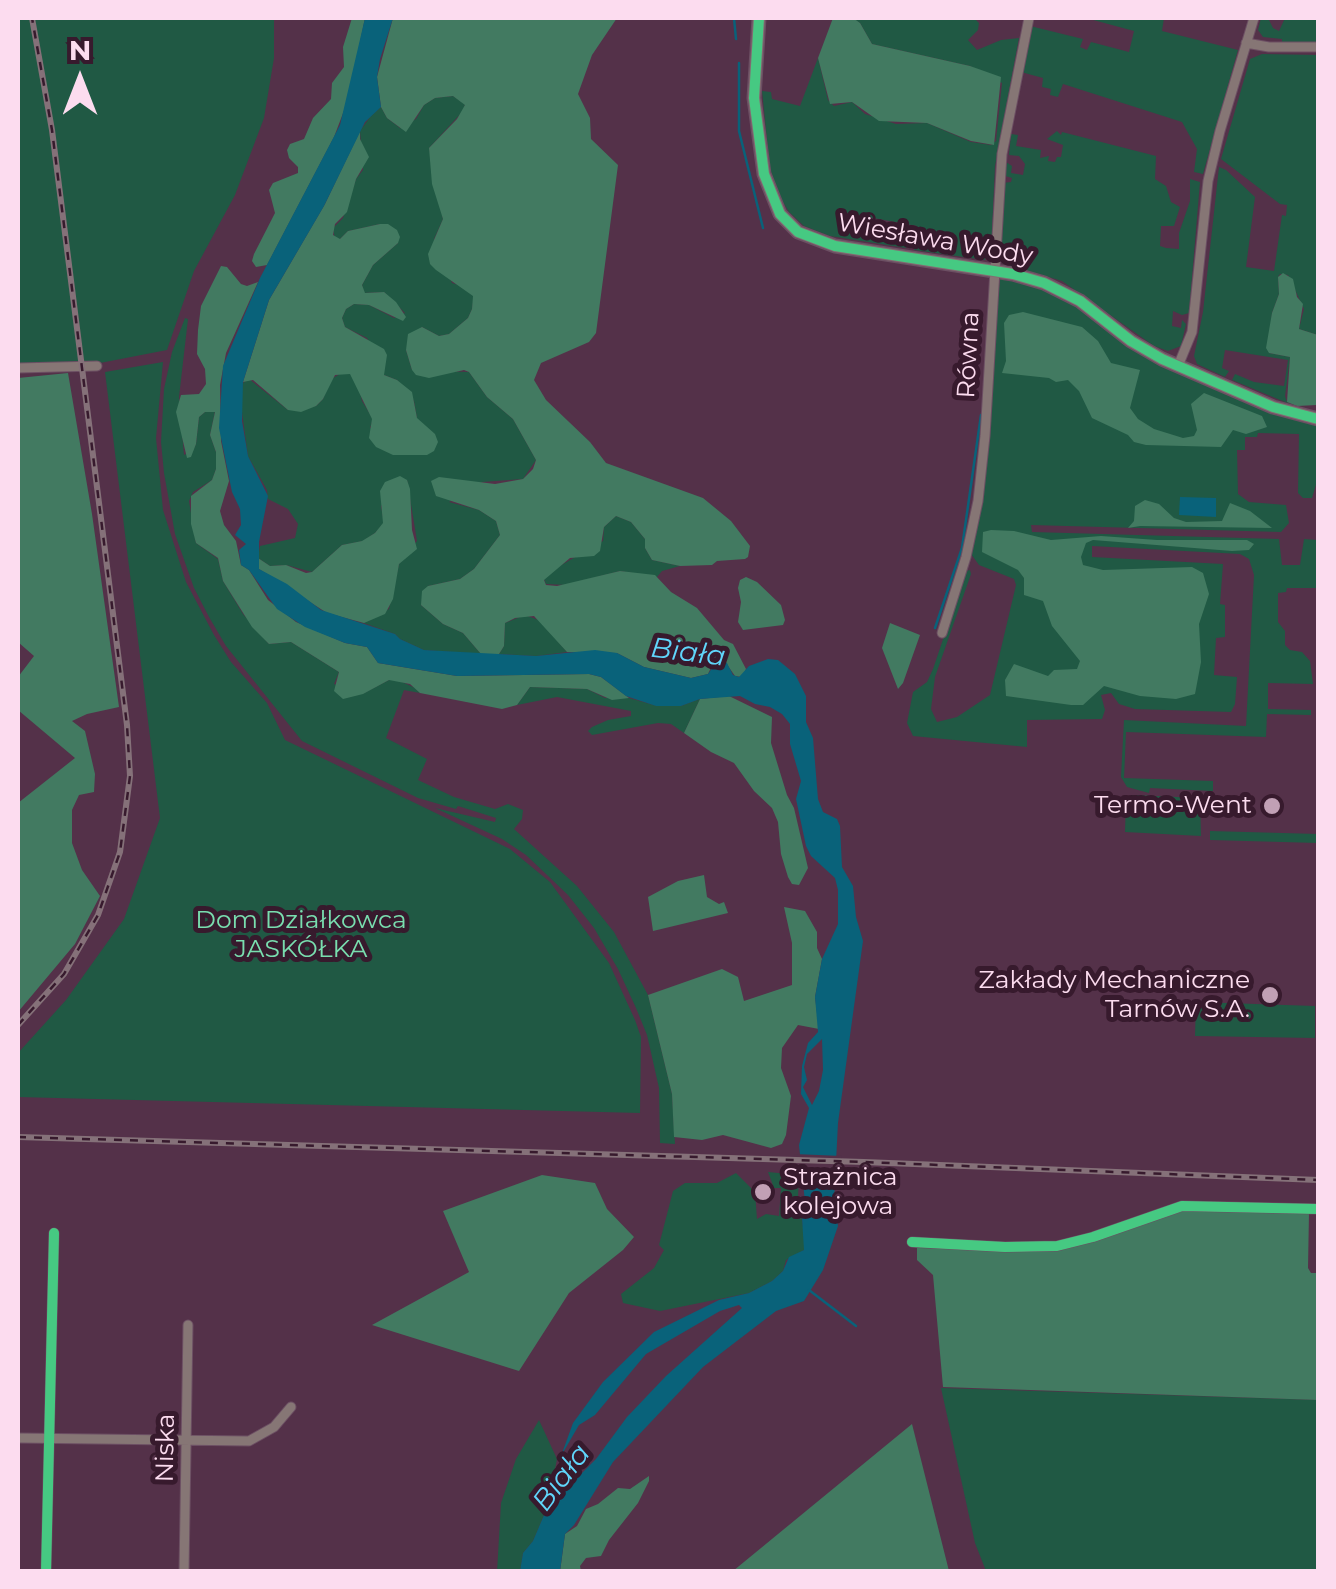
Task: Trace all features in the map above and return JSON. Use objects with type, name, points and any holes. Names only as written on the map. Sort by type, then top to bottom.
[{"type":"street","name":"Wiesława Wody","points":[[759,18],[754,98],[759,149],[772,202],[788,224],[811,239],[836,246],[1030,278],[1070,295],[1139,346],[1178,366],[1272,407],[1318,419]]},
{"type":"street","name":"Równa","points":[[942,632],[966,557],[978,501],[1002,154],[1029,18]]},
{"type":"street","points":[[1178,366],[1192,332],[1208,181],[1254,18]]},
{"type":"street","points":[[1246,43],[1318,47]]},
{"type":"street","points":[[18,368],[97,366]]},
{"type":"street","points":[[912,1242],[1005,1248],[1057,1246],[1182,1206],[1318,1209]]},
{"type":"street","points":[[46,1572],[54,1232]]},
{"type":"street","name":"Niska","points":[[184,1572],[188,1325]]},
{"type":"street","points":[[18,1438],[249,1441],[274,1426],[291,1407]]},
{"type":"green space","points":[[18,18],[274,18],[274,58],[264,118],[235,195],[194,271],[167,350],[100,363],[18,365]]},
{"type":"green space","points":[[352,18],[365,18],[348,100],[334,137],[267,265],[256,267],[252,261],[254,254],[275,213],[269,190],[273,183],[298,173],[287,150],[290,144],[304,139],[313,118],[331,99],[332,83],[344,67],[343,47]]},
{"type":"green space","points":[[393,18],[617,18],[592,55],[578,94],[590,118],[591,139],[618,165],[596,333],[589,342],[541,363],[534,380],[546,400],[606,463],[703,498],[731,521],[750,546],[745,559],[717,561],[712,565],[680,566],[652,560],[645,539],[631,522],[616,516],[604,527],[600,551],[594,556],[570,558],[544,580],[546,585],[557,586],[620,571],[655,575],[671,592],[697,608],[724,640],[733,644],[746,669],[742,677],[735,676],[723,659],[713,663],[708,674],[691,678],[644,667],[617,653],[567,652],[534,616],[505,623],[504,646],[499,654],[481,654],[463,633],[443,624],[421,605],[422,591],[460,579],[474,569],[500,535],[496,521],[479,510],[436,496],[431,481],[439,477],[495,484],[523,479],[536,460],[513,419],[487,397],[469,372],[429,378],[412,370],[406,350],[408,334],[422,327],[439,336],[449,334],[468,318],[472,309],[473,296],[436,270],[428,254],[443,219],[432,184],[429,148],[465,105],[453,96],[435,98],[424,105],[406,132],[387,118],[381,107],[377,77]]},
{"type":"green space","points":[[833,18],[853,18],[872,44],[1001,77],[994,145],[971,141],[927,123],[879,121],[852,102],[830,104],[818,58]]},
{"type":"green space","points":[[851,18],[974,18],[979,23],[978,30],[968,40],[977,50],[1001,40],[1019,38],[995,166],[991,253],[987,252],[985,260],[914,250],[917,226],[846,213],[843,228],[907,242],[906,248],[830,236],[804,226],[780,197],[770,169],[762,91],[771,92],[772,99],[800,106],[818,58],[828,100],[834,106],[852,102],[865,114],[896,124],[927,123],[971,142],[991,145],[996,141],[1002,83],[970,66],[872,44],[860,23]]},
{"type":"green space","points":[[1086,18],[1164,18],[1162,31],[1238,50],[1203,174],[1194,172],[1197,149],[1182,122],[1063,84],[1058,97],[1050,95],[1051,89],[1042,87],[1043,78],[1021,72],[1030,26],[1083,39],[1080,47],[1087,50],[1091,42],[1129,52],[1134,31]]},
{"type":"green space","points":[[1261,18],[1268,18],[1279,31],[1285,18],[1318,18],[1318,42],[1282,42],[1263,37],[1258,30]]},
{"type":"green space","points":[[1262,54],[1318,55],[1318,335],[1299,329],[1304,309],[1288,275],[1280,274],[1269,353],[1290,357],[1285,396],[1292,405],[1232,380],[1235,374],[1254,382],[1284,386],[1288,360],[1225,350],[1222,368],[1229,371],[1225,377],[1197,364],[1194,356],[1203,312],[1219,167],[1255,197],[1246,267],[1274,271],[1287,205],[1280,204],[1221,159],[1250,59]]},
{"type":"green space","points":[[453,96],[465,104],[464,110],[429,148],[443,219],[434,239],[452,283],[465,287],[474,296],[472,309],[468,318],[449,334],[439,336],[422,327],[406,350],[412,370],[469,372],[487,397],[513,419],[536,460],[523,479],[482,482],[449,502],[479,510],[496,521],[500,535],[474,569],[460,579],[428,586],[421,605],[443,624],[463,633],[481,654],[424,650],[361,622],[389,609],[399,564],[417,541],[407,480],[381,506],[384,523],[375,533],[363,541],[342,545],[312,572],[286,565],[270,566],[258,558],[260,546],[295,538],[298,524],[288,509],[268,499],[248,456],[240,398],[243,383],[249,379],[288,410],[316,406],[330,380],[343,372],[351,374],[359,387],[373,419],[370,428],[417,418],[414,401],[397,380],[384,375],[367,338],[345,327],[342,318],[354,304],[369,305],[394,318],[405,313],[384,292],[364,293],[362,285],[373,265],[398,243],[380,224],[348,231],[340,239],[335,239],[333,228],[343,218],[363,170],[360,131],[370,117],[381,107],[400,128],[416,119],[424,105],[435,98]]},
{"type":"green space","points":[[360,131],[369,157],[356,179],[347,212],[335,224],[333,235],[340,239],[348,231],[380,224],[397,230],[398,243],[373,265],[362,285],[365,293],[384,292],[406,317],[403,321],[369,305],[354,304],[342,318],[345,327],[384,349],[384,375],[412,392],[417,418],[435,434],[438,442],[427,455],[393,455],[376,447],[369,438],[372,419],[350,374],[335,375],[323,399],[301,412],[288,410],[253,380],[243,382],[269,300],[325,204]]},
{"type":"green space","points":[[1057,131],[1156,156],[1155,179],[1166,186],[1171,202],[1180,207],[1174,226],[1161,226],[1160,246],[1179,249],[1179,233],[1190,201],[1190,179],[1200,182],[1189,313],[1173,311],[1172,326],[1181,328],[1182,320],[1186,324],[1181,346],[1168,351],[1154,346],[1062,281],[1002,263],[998,253],[1002,183],[1011,182],[1012,178],[1002,175],[1003,160],[1012,166],[1011,173],[1023,175],[1025,164],[1019,156],[1009,155],[1011,134],[1018,135],[1016,146],[1041,150],[1040,158],[1049,156],[1048,161],[1055,162],[1061,157],[1063,145],[1047,139]]},
{"type":"green space","points":[[221,266],[227,267],[241,284],[258,282],[226,353],[220,385],[221,441],[229,481],[220,511],[224,525],[236,541],[241,565],[249,570],[268,600],[296,622],[345,643],[367,647],[378,663],[457,676],[589,674],[601,677],[629,698],[612,700],[587,689],[530,687],[517,705],[502,709],[420,693],[410,684],[389,680],[363,694],[343,699],[334,691],[339,672],[291,642],[269,644],[252,627],[223,581],[218,558],[196,543],[191,524],[191,496],[212,480],[216,469],[210,435],[215,412],[199,417],[196,444],[187,458],[176,412],[181,395],[199,394],[206,384],[205,369],[197,354],[201,306]]},
{"type":"green space","points":[[1283,273],[1293,279],[1303,304],[1299,329],[1318,335],[1317,405],[1287,402],[1290,357],[1269,353],[1266,348],[1279,294],[1278,277]]},
{"type":"green space","points":[[1000,279],[1034,285],[1078,306],[1127,346],[1169,368],[1265,411],[1318,425],[1318,478],[1312,498],[1303,498],[1298,493],[1299,434],[1258,433],[1257,437],[1245,437],[1245,450],[1237,450],[1238,494],[1249,502],[1286,505],[1289,523],[1281,532],[1031,525],[1032,532],[1279,539],[1282,565],[1300,565],[1304,539],[1318,540],[1318,588],[1287,588],[1286,592],[1278,593],[1278,622],[1285,631],[1285,645],[1302,652],[1310,661],[1313,684],[1268,683],[1268,709],[1311,710],[1311,715],[1267,714],[1266,737],[1126,732],[1124,778],[1213,781],[1213,791],[1150,788],[1149,793],[1127,787],[1121,777],[1124,720],[1246,726],[1254,575],[1249,559],[1240,554],[1092,546],[1092,557],[1223,564],[1220,604],[1225,605],[1225,637],[1216,638],[1214,675],[1237,677],[1231,712],[1135,709],[1119,704],[1111,693],[1101,695],[1105,710],[1102,719],[1027,720],[1027,747],[913,736],[907,723],[913,692],[927,682],[933,669],[966,571],[971,574],[935,677],[931,709],[937,722],[957,717],[990,695],[1016,585],[1014,579],[979,565],[971,554]]},
{"type":"green space","points":[[1023,312],[1082,327],[1098,341],[1111,363],[1140,370],[1130,408],[1138,419],[1154,429],[1183,438],[1194,436],[1197,430],[1191,404],[1204,393],[1262,416],[1267,427],[1246,434],[1233,430],[1221,447],[1134,442],[1128,435],[1092,418],[1079,391],[1068,380],[1056,382],[1002,373],[1006,361],[1004,323],[1009,315]]},
{"type":"green space","points":[[185,318],[188,319],[179,397],[184,455],[196,444],[199,417],[215,411],[210,435],[216,469],[212,480],[193,492],[189,501],[196,543],[218,559],[223,581],[243,614],[269,644],[291,642],[339,672],[334,684],[362,694],[389,680],[398,680],[420,693],[404,690],[386,738],[427,759],[418,780],[454,797],[495,809],[508,804],[523,810],[514,829],[577,886],[614,932],[648,995],[672,1094],[675,1144],[660,1143],[659,1088],[647,1035],[636,1008],[594,928],[568,895],[526,855],[502,839],[435,808],[495,822],[496,818],[418,798],[302,741],[226,646],[194,588],[175,534],[164,473],[164,389]]},
{"type":"green space","name":"Dom Działkowca JASKÓŁKA","points":[[163,362],[156,438],[163,510],[186,582],[231,662],[267,703],[285,740],[510,849],[550,882],[609,963],[635,1020],[641,1037],[640,1113],[18,1097],[18,1053],[66,1000],[124,919],[160,818],[105,372]]},
{"type":"green space","points":[[68,373],[119,707],[72,721],[85,731],[95,774],[94,792],[79,795],[72,810],[72,843],[82,870],[100,896],[75,944],[18,1012],[18,803],[75,758],[18,710],[18,677],[34,656],[18,642],[18,378]]},
{"type":"green space","points":[[400,476],[407,480],[410,489],[417,549],[399,564],[393,599],[385,614],[364,623],[327,613],[259,569],[258,558],[270,566],[286,565],[312,572],[342,545],[362,541],[375,533],[383,523],[380,491],[385,482]]},
{"type":"green space","points":[[1145,500],[1159,504],[1174,518],[1186,522],[1222,521],[1230,503],[1250,511],[1272,528],[1128,528],[1134,521],[1135,506]]},
{"type":"green space","points":[[616,516],[631,522],[645,539],[652,560],[680,566],[662,571],[657,577],[620,571],[566,585],[546,584],[544,579],[551,571],[603,541],[604,527]]},
{"type":"green space","points":[[983,532],[1051,540],[1101,536],[1247,540],[1254,544],[1249,550],[1232,551],[1093,540],[1086,543],[1081,557],[1083,565],[1103,570],[1192,567],[1203,573],[1209,594],[1199,624],[1201,662],[1195,694],[1176,699],[1140,696],[1104,686],[1083,705],[1071,705],[1006,696],[1005,680],[1014,664],[1048,676],[1054,670],[1077,669],[1080,661],[1052,626],[1043,601],[1024,595],[1024,578],[1018,570],[982,552]]},
{"type":"green space","points":[[746,577],[781,605],[783,625],[743,630],[738,622],[738,588],[740,580]]},
{"type":"green space","points":[[525,615],[541,621],[567,652],[536,656],[499,654],[504,646],[505,623]]},
{"type":"green space","points":[[890,623],[920,635],[898,689],[882,648]]},
{"type":"green space","points":[[530,687],[587,689],[605,698],[629,698],[657,706],[681,706],[700,699],[684,733],[671,724],[658,723],[592,735],[588,731],[592,727],[631,716],[631,711],[557,697],[517,705]]},
{"type":"green space","points":[[729,696],[772,717],[771,743],[794,808],[808,868],[799,885],[792,884],[788,877],[772,808],[734,763],[684,733],[700,699]]},
{"type":"green space","points":[[1132,795],[1200,798],[1201,836],[1125,832],[1126,801]]},
{"type":"green space","points":[[1210,831],[1318,834],[1318,843],[1210,840]]},
{"type":"green space","points":[[704,875],[707,897],[719,904],[724,902],[728,913],[653,931],[648,897],[678,881]]},
{"type":"green space","points":[[784,907],[805,911],[817,932],[822,959],[815,997],[819,1029],[798,1025],[782,1048],[781,1068],[791,1096],[782,1144],[771,1148],[723,1135],[702,1140],[674,1137],[672,1094],[648,995],[722,969],[738,977],[744,1001],[792,985],[792,943]]},
{"type":"green space","points":[[1196,1002],[1315,1006],[1315,1038],[1195,1036]]},
{"type":"green space","points":[[768,1172],[799,1175],[798,1197],[805,1239],[804,1250],[786,1260],[783,1271],[772,1281],[749,1293],[660,1311],[623,1303],[621,1294],[654,1268],[664,1250],[659,1245],[673,1191],[685,1183],[717,1183],[736,1173],[755,1192],[757,1219],[766,1214],[779,1216],[781,1188],[774,1188]]},
{"type":"green space","points":[[542,1175],[595,1183],[607,1209],[634,1237],[569,1293],[519,1371],[372,1325],[469,1272],[443,1211]]},
{"type":"green space","points":[[1185,1208],[1309,1213],[1308,1268],[1311,1273],[1318,1273],[1318,1400],[943,1387],[933,1275],[917,1260],[917,1248],[1053,1250]]},
{"type":"green space","points":[[941,1388],[1318,1400],[1318,1571],[986,1571],[975,1543]]},
{"type":"green space","points":[[539,1420],[557,1459],[547,1508],[533,1541],[523,1553],[520,1571],[497,1572],[501,1503],[516,1459]]},
{"type":"green space","points":[[912,1424],[949,1571],[733,1571]]},
{"type":"green space","points":[[649,1476],[638,1503],[601,1556],[586,1558],[581,1571],[560,1572],[565,1534],[577,1526],[586,1509],[618,1488],[630,1489]]},
{"type":"water","points":[[365,18],[393,18],[377,77],[381,107],[365,122],[324,206],[269,300],[243,382],[242,421],[248,456],[268,496],[259,542],[259,569],[321,610],[395,634],[424,650],[536,656],[595,650],[617,653],[644,667],[691,678],[708,674],[719,658],[739,677],[749,666],[768,659],[778,660],[795,674],[806,696],[806,722],[813,738],[818,799],[823,812],[837,819],[840,826],[842,867],[853,886],[863,941],[838,1123],[834,1201],[838,1226],[823,1270],[804,1301],[776,1311],[703,1367],[613,1462],[565,1534],[560,1571],[520,1571],[523,1553],[533,1541],[547,1508],[596,1459],[627,1417],[666,1376],[742,1308],[739,1305],[720,1311],[646,1354],[595,1415],[579,1425],[561,1456],[573,1423],[603,1382],[654,1332],[719,1300],[749,1293],[772,1281],[783,1271],[789,1257],[804,1250],[805,1202],[799,1145],[809,1108],[801,1094],[802,1066],[808,1043],[818,1032],[815,997],[822,959],[838,924],[838,890],[835,878],[811,856],[806,846],[796,799],[801,781],[790,744],[790,724],[770,707],[740,696],[656,706],[626,696],[601,677],[589,674],[457,676],[378,663],[367,647],[305,627],[277,609],[249,570],[241,565],[239,550],[246,544],[235,535],[241,525],[240,509],[232,492],[219,428],[223,366],[260,278],[340,125]],"holes":[[[822,1039],[819,1091],[812,1105],[803,1087],[807,1080],[804,1067],[807,1054]]]},
{"type":"water","points":[[1180,497],[1216,498],[1216,517],[1179,515]]},
{"type":"pier","points":[[794,1154],[842,1156],[841,1174],[797,1173]]},
{"type":"waterway","points":[[734,18],[736,39]]},
{"type":"waterway","points":[[739,63],[739,131],[763,228]]},
{"type":"waterway","points":[[935,628],[962,548],[981,415]]},
{"type":"waterway","points":[[809,1290],[856,1326]]},
{"type":"railway","points":[[18,1025],[64,974],[98,915],[120,852],[130,776],[127,725],[52,130],[32,18]]},
{"type":"railway","points":[[18,1137],[1318,1180]]},
{"type":"cycle path","points":[[759,18],[754,98],[764,174],[780,214],[798,232],[835,246],[1013,274],[1044,283],[1080,301],[1131,341],[1162,359],[1273,407],[1318,419]]},
{"type":"cycle path","points":[[912,1242],[1057,1246],[1182,1206],[1318,1209]]},
{"type":"cycle path","points":[[46,1572],[54,1233]]},
{"type":"place","name":"Termo-Went","points":[[1272,806]]},
{"type":"place","name":"Zakłady Mechaniczne Tarnów S.A.","points":[[1270,995]]},
{"type":"place","name":"Strażnica kolejowa","points":[[763,1192]]},
{"type":"water label","name":"Biała","points":[[688,653]]},
{"type":"water label","name":"Biała","points":[[562,1478]]}]
